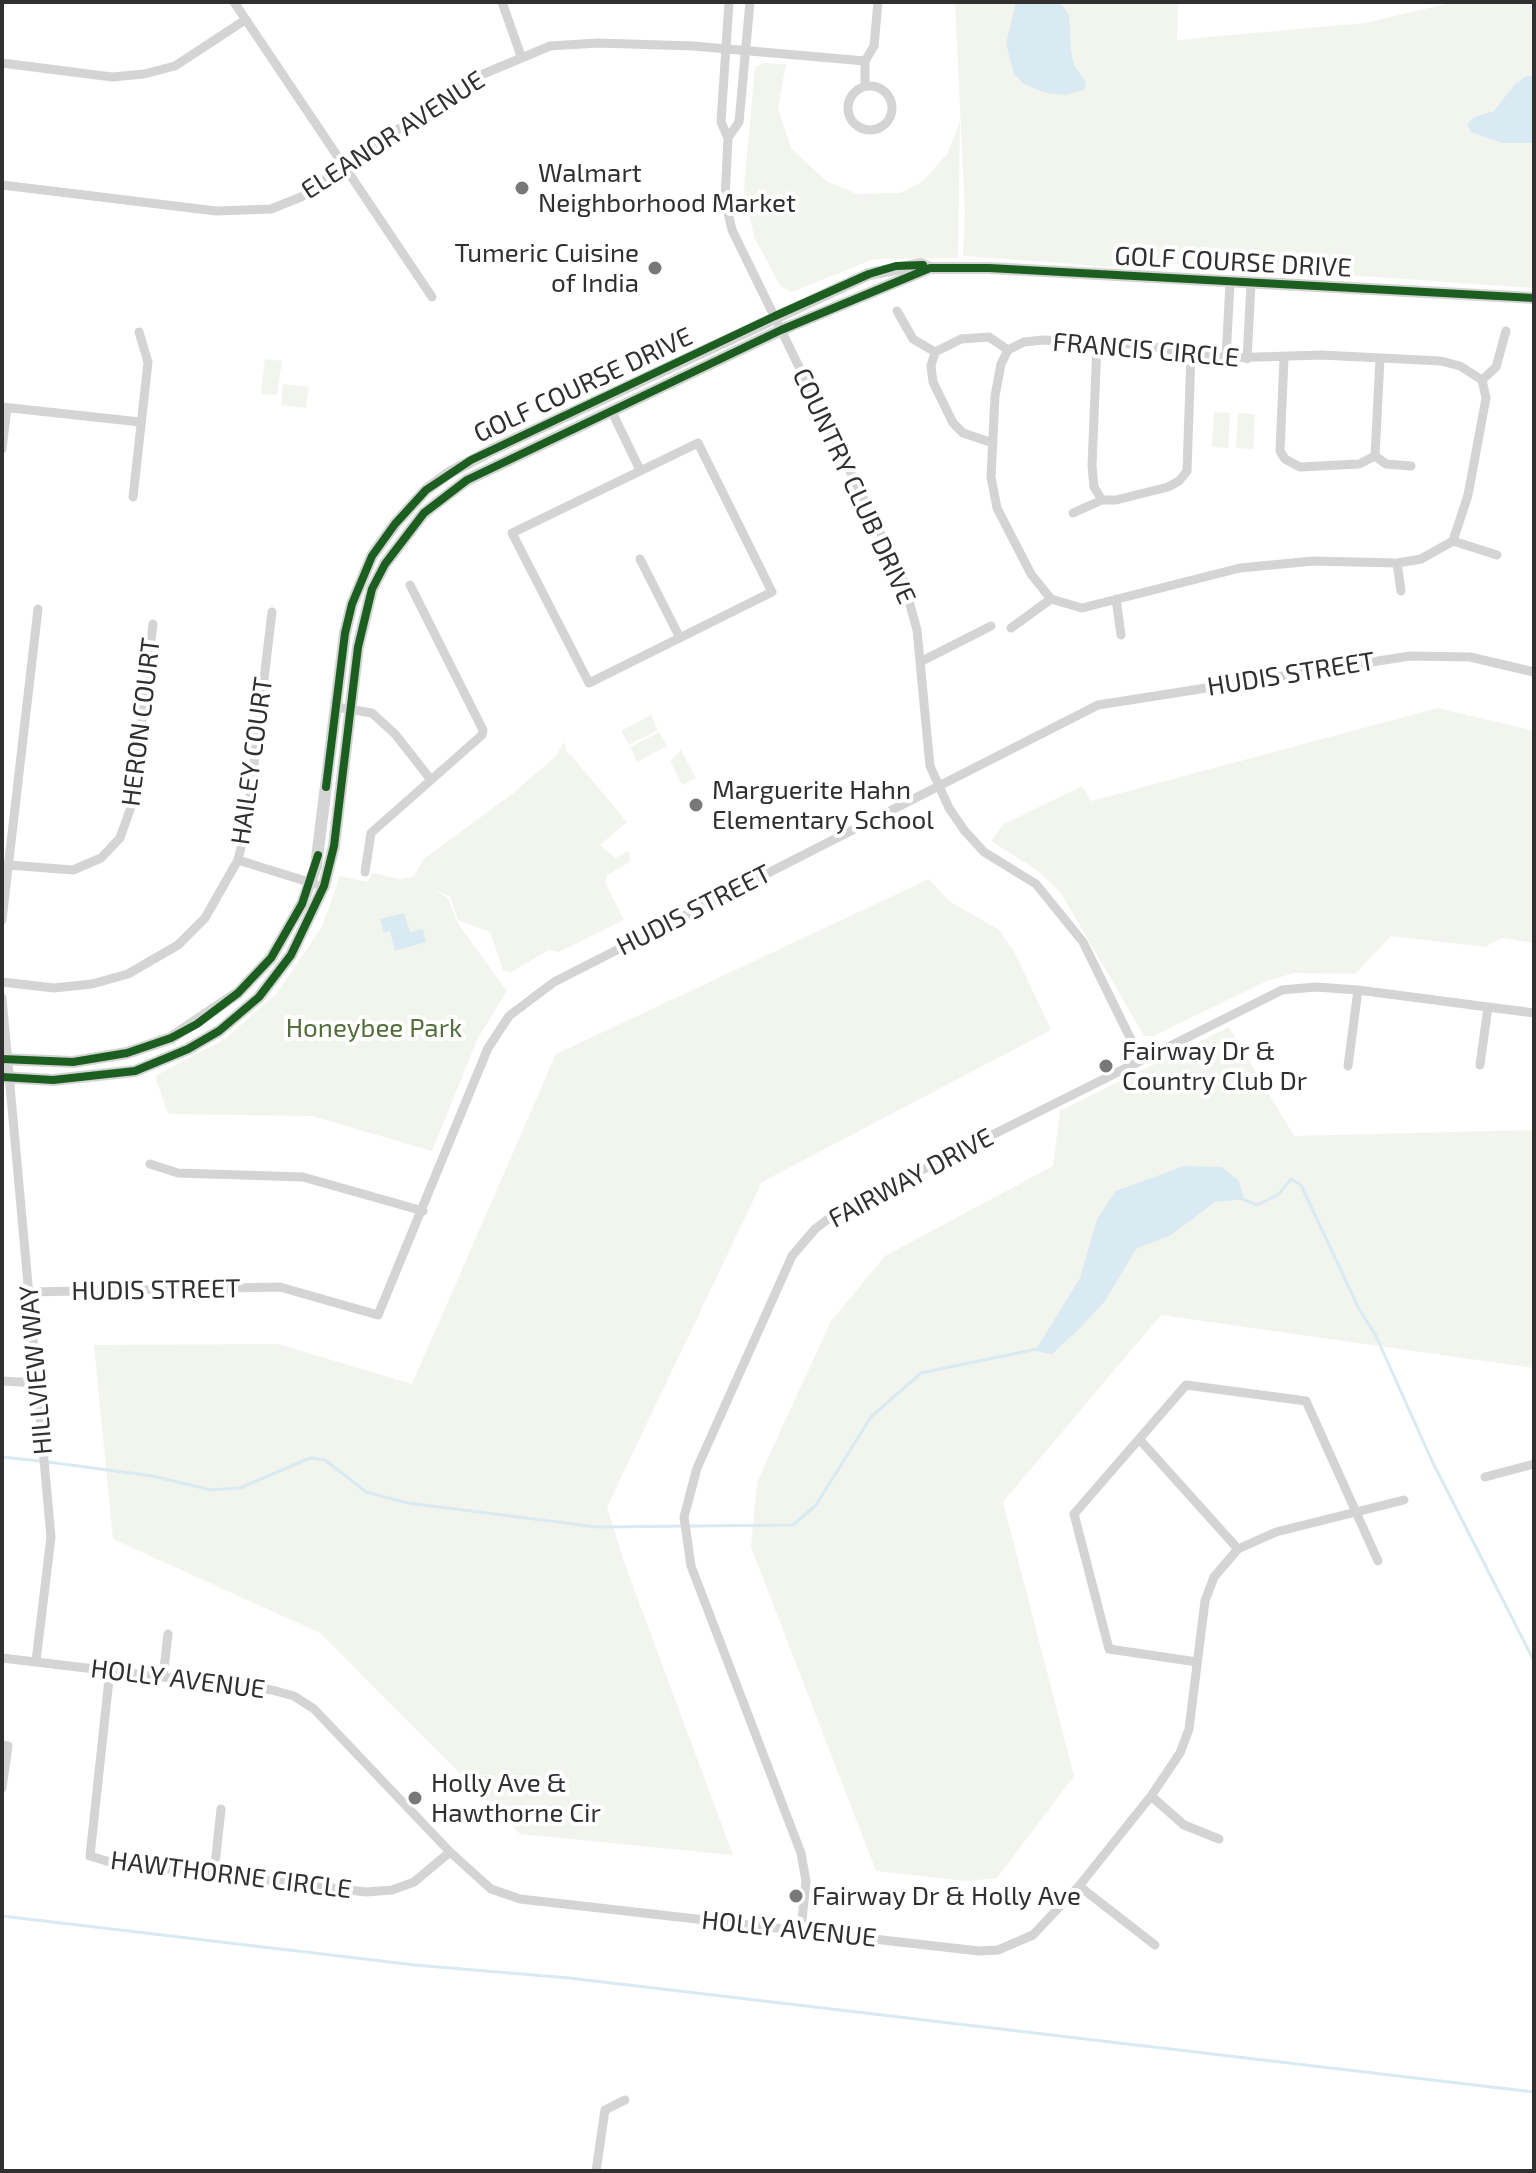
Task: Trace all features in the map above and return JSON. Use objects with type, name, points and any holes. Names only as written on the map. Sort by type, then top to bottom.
[{"type":"street","points":[[234,2],[432,297]]},
{"type":"street","points":[[502,2],[521,56]]},
{"type":"street","name":"COUNTRY CLUB DRIVE","points":[[728,138],[739,122],[736,51],[729,2]]},
{"type":"street","name":"COUNTRY CLUB DRIVE","points":[[750,2],[721,122],[728,138],[725,199],[732,230],[903,579],[922,661],[925,743],[938,784],[956,820],[984,852],[1036,884],[1083,942],[1141,1060]]},
{"type":"street","points":[[865,86],[865,61],[874,46],[878,2]]},
{"type":"street","points":[[2,63],[112,77],[144,74],[175,66],[245,20]]},
{"type":"street","name":"ELEANOR AVENUE","points":[[2,185],[246,212],[271,209],[301,197],[469,80],[550,46],[598,43],[865,61]]},
{"type":"street","points":[[865,86],[883,89],[893,105],[888,122],[873,131],[856,126],[848,110],[852,95],[865,86]]},
{"type":"street","name":"GOLF COURSE DRIVE","points":[[5,1060],[73,1062],[127,1053],[171,1038],[197,1024],[238,993],[271,958],[289,930],[310,882],[322,838],[345,633],[361,579],[395,524],[426,490],[471,460],[869,274],[921,264],[930,268]]},
{"type":"street","name":"GOLF COURSE DRIVE","points":[[6,1078],[53,1080],[135,1071],[188,1049],[219,1031],[259,997],[291,955],[324,886],[334,846],[363,617],[372,589],[385,564],[424,513],[467,480],[781,330],[930,268],[989,268],[1534,298]]},
{"type":"street","points":[[1226,358],[1230,283]]},
{"type":"street","points":[[1247,359],[1251,284]]},
{"type":"street","points":[[897,311],[913,339],[935,352]]},
{"type":"street","points":[[993,443],[963,433],[953,423],[933,382],[931,366],[935,352],[961,339],[989,337],[1008,350],[1001,364],[995,396],[993,443],[991,477],[997,508],[1031,574],[1051,599],[1082,608],[1240,568],[1313,561],[1397,563],[1421,559],[1453,541],[1463,516],[1484,417],[1482,380],[1496,367],[1506,331]]},
{"type":"street","points":[[133,497],[148,362],[139,332]]},
{"type":"street","name":"FRANCIS CIRCLE","points":[[1008,350],[1024,342],[1043,340],[1132,344],[1226,358],[1321,355],[1441,361],[1460,366],[1482,380]]},
{"type":"street","points":[[1097,344],[1092,466],[1094,487],[1102,500]]},
{"type":"street","points":[[1073,513],[1102,500],[1116,500],[1168,487],[1179,481],[1187,471],[1191,352]]},
{"type":"street","points":[[1284,358],[1280,451],[1285,459],[1300,467],[1359,464],[1375,456]]},
{"type":"street","points":[[1375,456],[1380,359]]},
{"type":"street","points":[[2,449],[5,407],[140,422]]},
{"type":"street","points":[[612,412],[640,470]]},
{"type":"street","points":[[698,443],[772,592],[589,683],[512,533],[640,470],[698,443]]},
{"type":"street","points":[[1375,456],[1386,464],[1411,466]]},
{"type":"street","points":[[1453,541],[1497,555]]},
{"type":"street","points":[[640,559],[680,638]]},
{"type":"street","points":[[1397,563],[1401,591]]},
{"type":"street","points":[[365,872],[371,833],[482,735],[483,730],[410,585]]},
{"type":"street","points":[[1011,628],[1051,599]]},
{"type":"street","points":[[1116,599],[1121,635]]},
{"type":"street","points":[[2,920],[38,609]]},
{"type":"street","name":"HAILEY COURT","points":[[2,982],[54,988],[92,984],[128,974],[178,945],[205,918],[238,860],[247,822],[272,612]]},
{"type":"street","name":"HERON COURT","points":[[9,865],[73,870],[101,858],[120,838],[132,804],[153,624]]},
{"type":"street","points":[[922,661],[991,626]]},
{"type":"street","name":"HUDIS STREET","points":[[29,1292],[280,1287],[378,1315],[488,1048],[503,1024],[520,1007],[554,982],[1098,705],[1410,656],[1470,657],[1534,672]]},
{"type":"street","points":[[336,707],[372,713],[395,734],[431,780]]},
{"type":"street","points":[[238,860],[324,886]]},
{"type":"street","name":"FAIRWAY DRIVE","points":[[801,1930],[806,1881],[801,1853],[691,1566],[685,1541],[684,1517],[697,1468],[792,1256],[815,1229],[836,1213],[1282,990],[1316,987],[1358,990],[1534,1013]]},
{"type":"street","points":[[1348,1066],[1358,990]]},
{"type":"street","name":"HILLVIEW WAY","points":[[2,998],[6,1078],[51,1537],[36,1661]]},
{"type":"street","points":[[1480,1065],[1488,1007]]},
{"type":"street","points":[[150,1164],[178,1173],[303,1177],[423,1211]]},
{"type":"street","points":[[2,1381],[37,1383]]},
{"type":"street","points":[[1197,1662],[1109,1649],[1074,1514],[1186,1385],[1306,1401],[1378,1561]]},
{"type":"street","points":[[1140,1440],[1238,1549]]},
{"type":"street","points":[[1485,1477],[1534,1464]]},
{"type":"street","name":"HOLLY AVENUE","points":[[2,1658],[272,1690],[294,1696],[314,1709],[450,1852],[491,1889],[520,1899],[979,1951],[998,1950],[1033,1935],[1079,1886],[1151,1796],[1180,1753],[1189,1729],[1205,1601],[1214,1577],[1238,1549],[1276,1532],[1404,1500]]},
{"type":"street","points":[[163,1677],[168,1634]]},
{"type":"street","name":"HAWTHORNE CIRCLE","points":[[110,1670],[90,1856],[366,1892],[392,1890],[414,1882],[450,1852]]},
{"type":"street","points":[[2,1745],[8,1746],[2,1788]]},
{"type":"street","points":[[1151,1796],[1184,1825],[1219,1839]]},
{"type":"street","points":[[214,1874],[221,1809]]},
{"type":"street","points":[[1079,1886],[1155,1945]]},
{"type":"street","points":[[596,2171],[605,2110],[625,2100]]},
{"type":"green space","points":[[955,2],[1178,2],[1177,40],[1365,23],[1454,2],[1534,2],[1534,288],[1177,264],[1115,267],[963,256],[965,212]]},
{"type":"green space","points":[[763,63],[786,64],[778,108],[791,148],[826,181],[857,194],[900,193],[922,182],[948,153],[960,121],[958,258],[874,259],[792,292],[781,287],[754,237],[744,187],[755,67]]},
{"type":"green space","points":[[265,359],[282,361],[277,395],[261,394]]},
{"type":"green space","points":[[283,384],[309,387],[306,408],[281,405]]},
{"type":"green space","points":[[1214,412],[1230,413],[1228,448],[1212,447]]},
{"type":"green space","points":[[1238,413],[1255,414],[1253,449],[1236,448]]},
{"type":"green space","points":[[1438,708],[1534,731],[1534,943],[1502,938],[1485,947],[1391,936],[1355,974],[1294,973],[1267,981],[1153,1036],[1144,1036],[1061,893],[1038,871],[991,841],[1004,824],[1082,786],[1091,801]]},
{"type":"green space","points":[[651,715],[658,730],[629,745],[621,731]]},
{"type":"green space","points":[[659,732],[667,746],[637,762],[630,747]]},
{"type":"green space","name":"Honeybee Park","points":[[564,742],[568,755],[627,822],[600,845],[615,858],[629,851],[630,862],[607,875],[605,882],[624,920],[559,952],[549,950],[511,972],[503,970],[490,932],[458,920],[450,897],[427,886],[448,898],[458,924],[507,991],[478,1038],[432,1151],[312,1116],[168,1114],[155,1076],[225,1039],[277,993],[322,927],[340,876],[367,882],[372,873],[400,879],[413,877],[424,859],[512,794],[556,756]]},
{"type":"green space","points":[[681,750],[696,778],[682,785],[670,761]]},
{"type":"green space","points":[[929,879],[949,901],[999,930],[1015,953],[1051,1030],[762,1182],[607,1507],[624,1562],[733,1855],[520,1834],[320,1633],[113,1539],[94,1345],[278,1344],[412,1384],[556,1054]]},
{"type":"green space","points":[[1229,1027],[1294,1136],[1534,1130],[1534,1368],[1161,1315],[1003,1502],[1074,1776],[997,1878],[967,1881],[876,1871],[751,1547],[757,1482],[831,1321],[885,1256],[1053,1166],[1060,1111]]},
{"type":"shaded area","points":[[1016,2],[1060,2],[1069,15],[1074,65],[1086,82],[1084,90],[1065,95],[1046,93],[1024,84],[1014,74],[1006,44]]},
{"type":"shaded area","points":[[1526,76],[1534,76],[1534,143],[1502,143],[1471,132],[1467,124],[1474,117],[1494,111],[1515,84]]},
{"type":"shaded area","points":[[404,913],[410,932],[423,929],[426,942],[395,951],[390,931],[384,933],[380,919]]},
{"type":"shaded area","points":[[1184,1166],[1222,1167],[1239,1181],[1244,1199],[1215,1202],[1171,1235],[1136,1249],[1105,1301],[1079,1329],[1052,1354],[1035,1351],[1080,1278],[1097,1219],[1116,1191]]},
{"type":"waterway","points":[[1240,1198],[1257,1205],[1278,1195],[1291,1179],[1301,1185],[1359,1309],[1376,1336],[1432,1461],[1534,1661]]},
{"type":"waterway","points":[[48,1462],[153,1476],[211,1490],[240,1488],[310,1458],[325,1460],[366,1492],[408,1503],[597,1527],[793,1525],[816,1505],[871,1417],[921,1373],[1037,1349]]},
{"type":"waterway","points":[[2,1457],[40,1461]]},
{"type":"waterway","points":[[2,1916],[415,1965],[569,1978],[1534,2092]]},
{"type":"cycle path","points":[[326,787],[345,633],[352,604],[372,556],[395,524],[426,490],[471,460],[775,316],[869,274],[896,266],[923,265]]},
{"type":"cycle path","points":[[2,1077],[53,1080],[135,1071],[188,1049],[219,1031],[259,997],[291,955],[324,886],[334,846],[358,647],[372,589],[385,564],[424,513],[467,480],[781,330],[930,268],[989,268],[1534,298]]},
{"type":"cycle path","points":[[2,1059],[73,1062],[127,1053],[171,1038],[197,1024],[238,993],[271,958],[302,904],[318,855]]},
{"type":"place","name":"Walmart Neighborhood Market","points":[[522,188]]},
{"type":"place","name":"Tumeric Cuisine of India","points":[[655,268]]},
{"type":"place","name":"Marguerite Hahn Elementary School","points":[[696,805]]},
{"type":"place","name":"Fairway Dr & Country Club Dr","points":[[1106,1066]]},
{"type":"place","name":"Holly Ave & Hawthorne Cir","points":[[415,1798]]},
{"type":"place","name":"Fairway Dr & Holly Ave","points":[[796,1896]]}]
